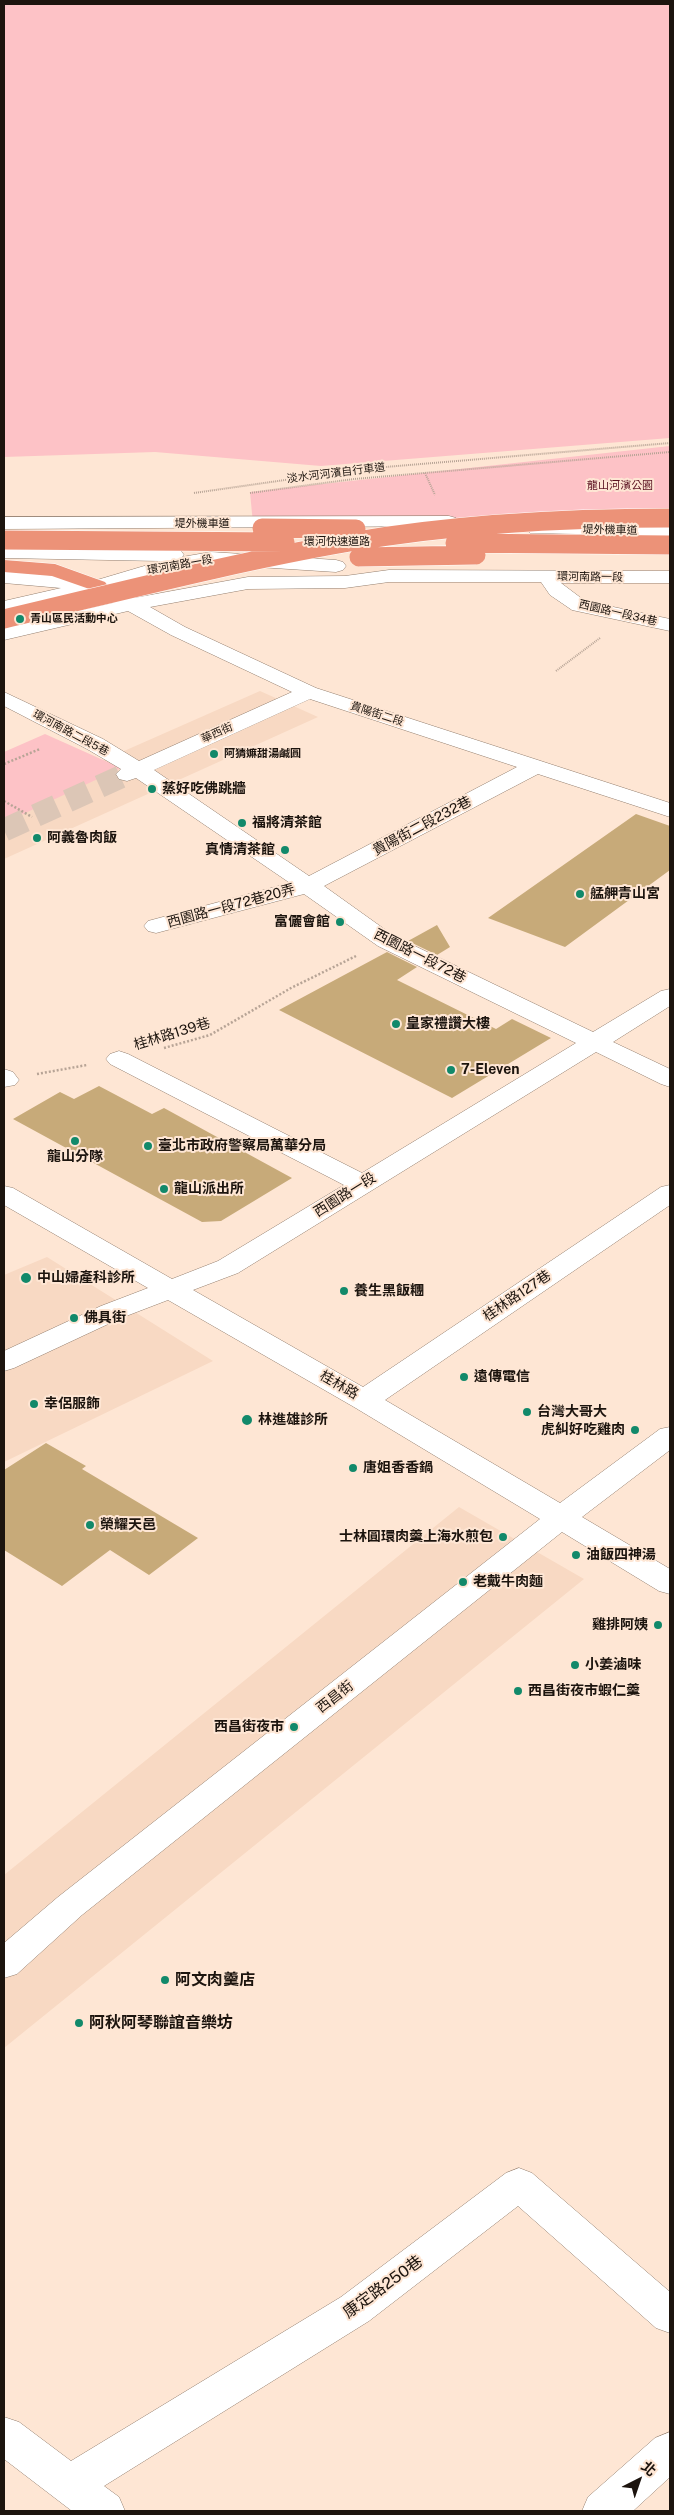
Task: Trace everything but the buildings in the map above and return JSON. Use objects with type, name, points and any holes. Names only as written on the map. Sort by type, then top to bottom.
[{"type":"highway","points":[[4,618],[190,577],[252,560],[352,542],[500,523],[598,518],[670,518]]},
{"type":"highway","name":"環河快速道路","points":[[4,524],[670,531]]},
{"type":"highway","name":"環河快速道路","points":[[4,540],[670,545]]},
{"type":"highway","points":[[190,577],[359,557],[446,554],[670,556]]},
{"type":"highway","points":[[4,566],[55,570],[98,586]]},
{"type":"street","name":"堤外機車道","points":[[4,524],[401,524],[489,521],[670,522]]},
{"type":"street","name":"堤外機車道","points":[[401,524],[493,528],[670,531]]},
{"type":"street","points":[[4,552],[144,553],[211,558]]},
{"type":"street","name":"環河南路一段","points":[[4,607],[98,586],[158,567],[211,558],[349,567],[390,576]]},
{"type":"street","name":"環河南路一段","points":[[4,634],[130,605],[248,583],[345,582],[390,576],[670,578]]},
{"type":"street","name":"西園路一段34巷","points":[[547,576],[558,591],[578,606],[670,625]]},
{"type":"street","points":[[4,578],[98,586]]},
{"type":"street","name":"貴陽街二段","points":[[98,586],[178,631],[308,692],[538,765],[670,810]]},
{"type":"street","name":"華西街","points":[[132,772],[308,692]]},
{"type":"street","name":"環河南路二段5巷","points":[[4,698],[95,744],[132,772]]},
{"type":"street","name":"貴陽街二段232巷","points":[[307,886],[538,765]]},
{"type":"street","name":"西園路一段72巷","points":[[132,772],[218,822],[386,941],[670,1080]]},
{"type":"street","name":"西園路一段72巷20弄","points":[[156,926],[307,886]]},
{"type":"street","name":"西園路一段","points":[[4,1362],[111,1312],[228,1267],[670,996]]},
{"type":"street","points":[[119,1059],[363,1184]]},
{"type":"street","name":"桂林路127巷","points":[[364,1400],[670,1193]]},
{"type":"street","name":"桂林路","points":[[4,1194],[364,1400],[562,1516],[670,1583]]},
{"type":"street","name":"西昌街","points":[[4,1964],[70,1906],[562,1516],[670,1436]]},
{"type":"street","name":"康定路250巷","points":[[69,2485],[355,2309],[519,2184],[670,2316]]},
{"type":"street","points":[[4,2435],[104,2511]]},
{"type":"street","points":[[603,2511],[670,2451]]},
{"type":"path","points":[[189,493],[362,469],[670,443]]},
{"type":"path","name":"淡水河河濱自行車道","points":[[246,493],[354,479],[670,452]]},
{"type":"path","points":[[425,473],[438,502]]},
{"type":"path","points":[[556,671],[629,617]]},
{"type":"path","points":[[4,801],[32,817]]},
{"type":"path","name":"桂林路139巷","points":[[5,1078],[119,1059],[210,1035],[291,988],[386,941]]},
{"type":"shaded area","points":[[260,691],[318,717],[4,859],[4,804]]},
{"type":"shaded area","name":"佛具街","points":[[47,1257],[213,1361],[4,1462],[4,1275]]},
{"type":"shaded area","name":"西昌街夜市","points":[[459,1507],[584,1579],[4,2048],[4,1875]]},
{"type":"green space","points":[[4,4],[670,4],[670,438],[321,466],[155,452],[4,457]]},
{"type":"green space","name":"龍山河濱公園","points":[[670,446],[670,520],[253,524],[250,492]]},
{"type":"green space","points":[[45,734],[121,768],[4,823],[4,752]]},
{"type":"tunnel","points":[[4,830],[127,774]]},
{"type":"place","name":"青山區民活動中心","points":[[20,619]]},
{"type":"place","name":"阿猜嫲甜湯鹹圓","points":[[214,754]]},
{"type":"place","name":"蒸好吃佛跳牆","points":[[152,789]]},
{"type":"place","name":"福將清茶館","points":[[242,823]]},
{"type":"place","name":"阿義魯肉飯","points":[[37,838]]},
{"type":"place","name":"真情清茶館","points":[[285,850]]},
{"type":"place","name":"艋舺青山宮","points":[[580,894]]},
{"type":"place","name":"富儷會館","points":[[340,922]]},
{"type":"place","name":"皇家禮讚大樓","points":[[396,1024]]},
{"type":"place","name":"7-Eleven","points":[[451,1070]]},
{"type":"place","name":"龍山分隊","points":[[75,1141]]},
{"type":"place","name":"臺北市政府警察局萬華分局","points":[[148,1146]]},
{"type":"place","name":"龍山派出所","points":[[164,1189]]},
{"type":"place","name":"中山婦產科診所","points":[[26,1278]]},
{"type":"place","name":"養生黑飯糰","points":[[344,1291]]},
{"type":"place","name":"佛具街","points":[[74,1318]]},
{"type":"place","name":"遠傳電信","points":[[464,1377]]},
{"type":"place","name":"幸侶服飾","points":[[34,1404]]},
{"type":"place","name":"台灣大哥大","points":[[527,1412]]},
{"type":"place","name":"林進雄診所","points":[[247,1420]]},
{"type":"place","name":"虎糾好吃雞肉","points":[[635,1430]]},
{"type":"place","name":"唐姐香香鍋","points":[[353,1468]]},
{"type":"place","name":"榮耀天邑","points":[[90,1525]]},
{"type":"place","name":"士林圓環肉羹上海水煎包","points":[[503,1537]]},
{"type":"place","name":"油飯四神湯","points":[[576,1555]]},
{"type":"place","name":"老戴牛肉麵","points":[[463,1582]]},
{"type":"place","name":"雞排阿姨","points":[[658,1625]]},
{"type":"place","name":"小姜滷味","points":[[575,1665]]},
{"type":"place","name":"西昌街夜市蝦仁羹","points":[[518,1691]]},
{"type":"place","name":"西昌街夜市","points":[[294,1727]]},
{"type":"place","name":"阿文肉羹店","points":[[165,1980]]},
{"type":"place","name":"阿秋阿琴聯誼音樂坊","points":[[79,2023]]}]
